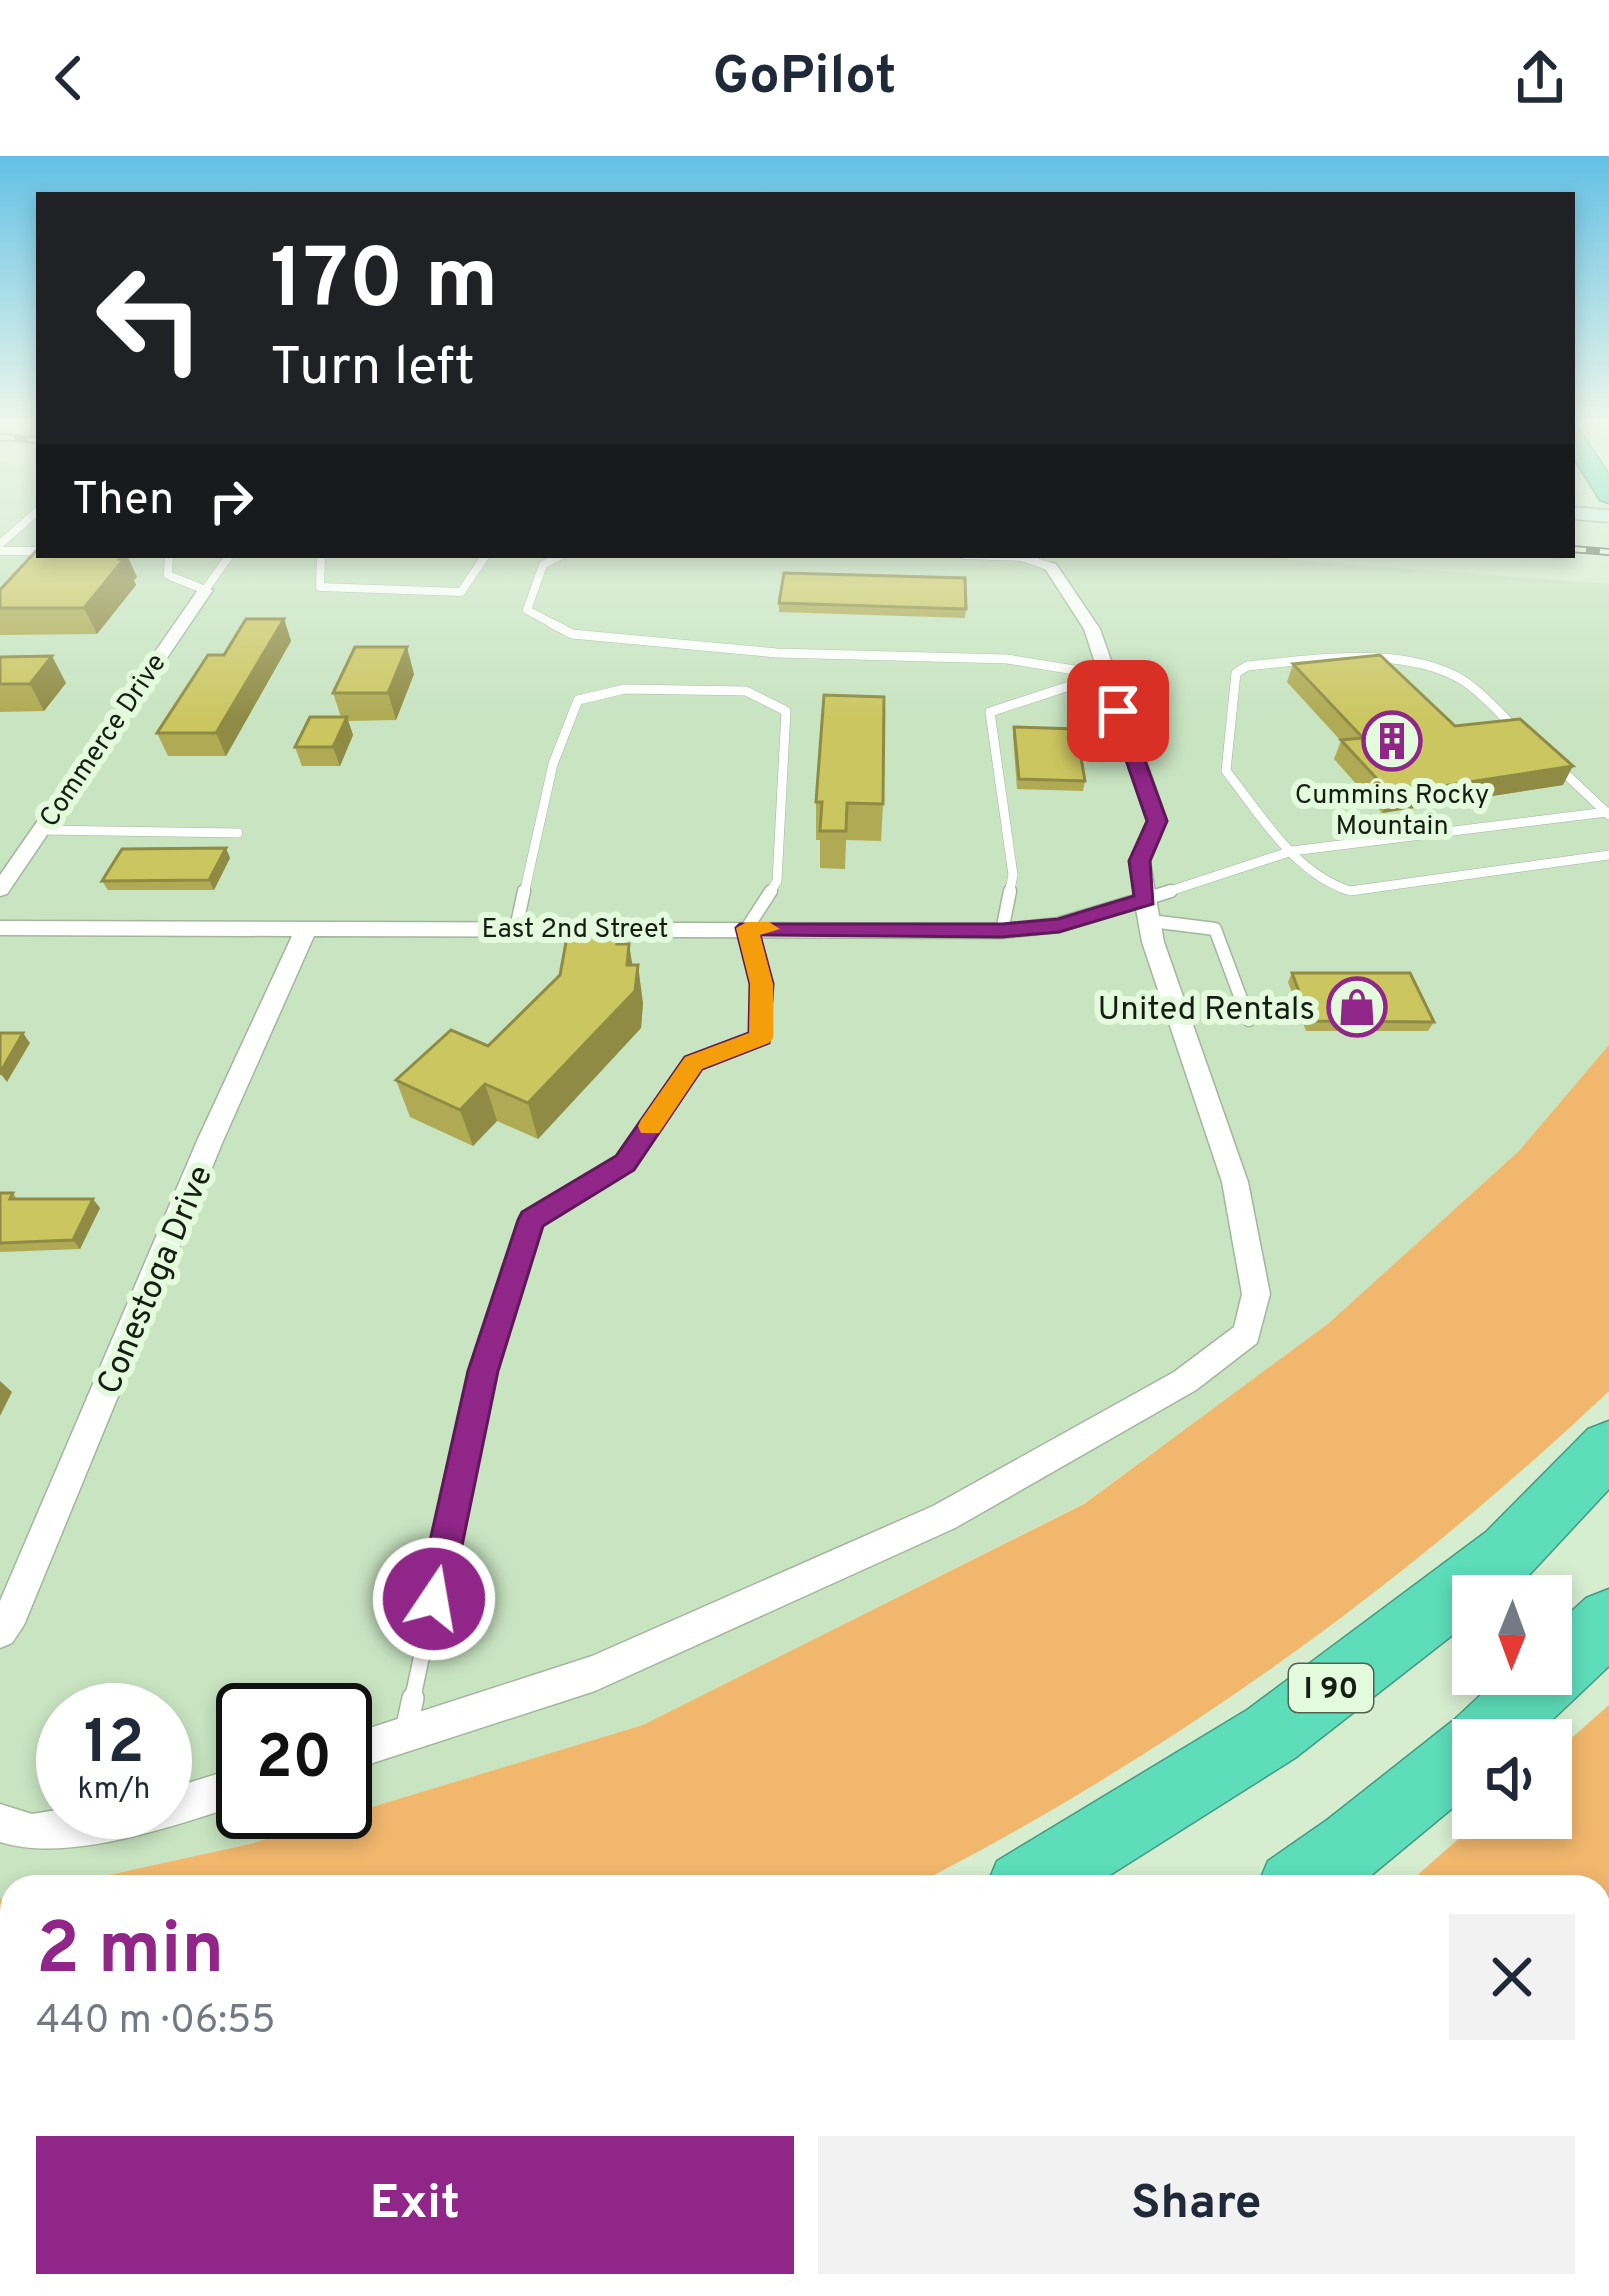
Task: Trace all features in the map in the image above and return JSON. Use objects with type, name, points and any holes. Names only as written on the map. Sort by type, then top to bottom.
[{"type":"highway","name":"I 90","points":[[1042,1875],[1271,1734],[1508,1552],[1609,1448]]},
{"type":"highway","points":[[1503,1719],[1609,1621]]},
{"type":"highway","points":[[1311,1875],[1452,1764]]},
{"type":"street","points":[[372,1745],[595,1673],[944,1517],[1185,1381],[1247,1334],[1256,1294],[1235,1182],[1153,942],[1139,861],[1157,821],[1092,629],[1051,567]]},
{"type":"street","name":"Commerce Drive","points":[[0,890],[205,590]]},
{"type":"street","name":"East 2nd Street","points":[[0,928],[1002,931],[1148,910]]},
{"type":"street","name":"Conestoga Drive","points":[[0,1631],[12,1613],[210,1142],[307,927]]},
{"type":"street","points":[[0,1823],[36,1832]]},
{"type":"lane","points":[[0,548],[30,519]]},
{"type":"lane","points":[[0,548],[36,551]]},
{"type":"lane","points":[[170,558],[168,575],[205,590],[228,558]]},
{"type":"lane","points":[[321,558],[320,587],[461,592],[484,558]]},
{"type":"lane","points":[[556,558],[543,565],[527,610],[572,634],[777,653],[1006,659],[1105,675]]},
{"type":"lane","points":[[1025,558],[1051,567]]},
{"type":"lane","points":[[1523,736],[1459,678],[1437,671],[1330,658],[1240,668],[1226,771],[1326,884],[1350,891],[1609,855]]},
{"type":"lane","points":[[1002,931],[1013,874],[990,712],[1105,675]]},
{"type":"lane","points":[[405,1735],[483,1371],[532,1220],[625,1163],[694,1063],[761,1038],[762,984],[747,928],[777,881],[786,712],[746,691],[625,688],[578,700],[553,764],[516,928]]},
{"type":"lane","points":[[1540,751],[1608,813]]},
{"type":"lane","points":[[1148,910],[1292,851],[1608,813]]},
{"type":"lane","points":[[40,830],[238,833]]},
{"type":"lane","points":[[1148,910],[1215,929],[1249,1020]]},
{"type":"shaded area","points":[[0,519],[36,519],[36,558],[1267,558],[1609,584],[1609,1045],[1519,1151],[1329,1323],[1084,1503],[643,1725],[372,1807],[372,1683],[216,1683],[216,1839],[267,1839],[109,1875],[0,1875]]},
{"type":"shaded area","points":[[1609,1045],[1609,1391],[1448,1533],[1278,1664],[1099,1782],[1006,1836],[933,1875],[109,1875],[267,1839],[372,1839],[372,1807],[643,1725],[1084,1504],[1329,1323],[1519,1151]]},
{"type":"shaded area","points":[[1609,1705],[1609,1875],[1418,1875],[1458,1839],[1572,1839],[1572,1738]]},
{"type":"building","points":[[36,551],[36,558],[124,559],[84,608],[0,608],[0,590]]},
{"type":"building","points":[[784,573],[965,578],[966,609],[779,603]]},
{"type":"building","points":[[246,619],[284,619],[216,733],[157,733],[208,655],[224,655]]},
{"type":"building","points":[[355,647],[407,647],[388,693],[333,693]]},
{"type":"building","name":"Cummins Rocky Mountain","points":[[1380,655],[1455,726],[1520,719],[1573,766],[1391,794],[1341,740],[1363,738],[1293,664]]},
{"type":"building","points":[[52,656],[30,684],[0,684],[0,657]]},
{"type":"building","points":[[824,695],[884,697],[883,804],[847,803],[846,831],[820,831],[822,802],[816,802]]},
{"type":"building","points":[[310,717],[347,717],[333,747],[295,747]]},
{"type":"building","points":[[1014,727],[1076,729],[1085,781],[1019,779]]},
{"type":"building","points":[[226,848],[209,880],[102,881],[122,849]]},
{"type":"building","points":[[618,936],[617,944],[629,944],[627,965],[638,965],[635,991],[528,1103],[485,1084],[460,1110],[396,1080],[451,1030],[488,1046],[560,975],[567,937]]},
{"type":"building","name":"United Rentals","points":[[1292,973],[1410,973],[1434,1022],[1310,1021]]},
{"type":"building","points":[[0,1033],[23,1033],[0,1073]]},
{"type":"building","points":[[0,1193],[13,1193],[10,1199],[93,1199],[73,1240],[0,1243]]},
{"type":"railway","points":[[1575,549],[1609,552]]},
{"type":"slow traffic","points":[[650,1126],[694,1063],[761,1038],[762,984],[747,928],[769,929]]},
{"type":"place","name":"Cummins Rocky Mountain","points":[[1392,741]]},
{"type":"place","name":"United Rentals","points":[[1357,1007]]},
{"type":"route","points":[[434,1599],[483,1371],[532,1220],[625,1163],[694,1063],[761,1038],[762,984],[747,928],[1002,931],[1059,925],[1145,899],[1139,861],[1157,821],[1118,711]]}]
